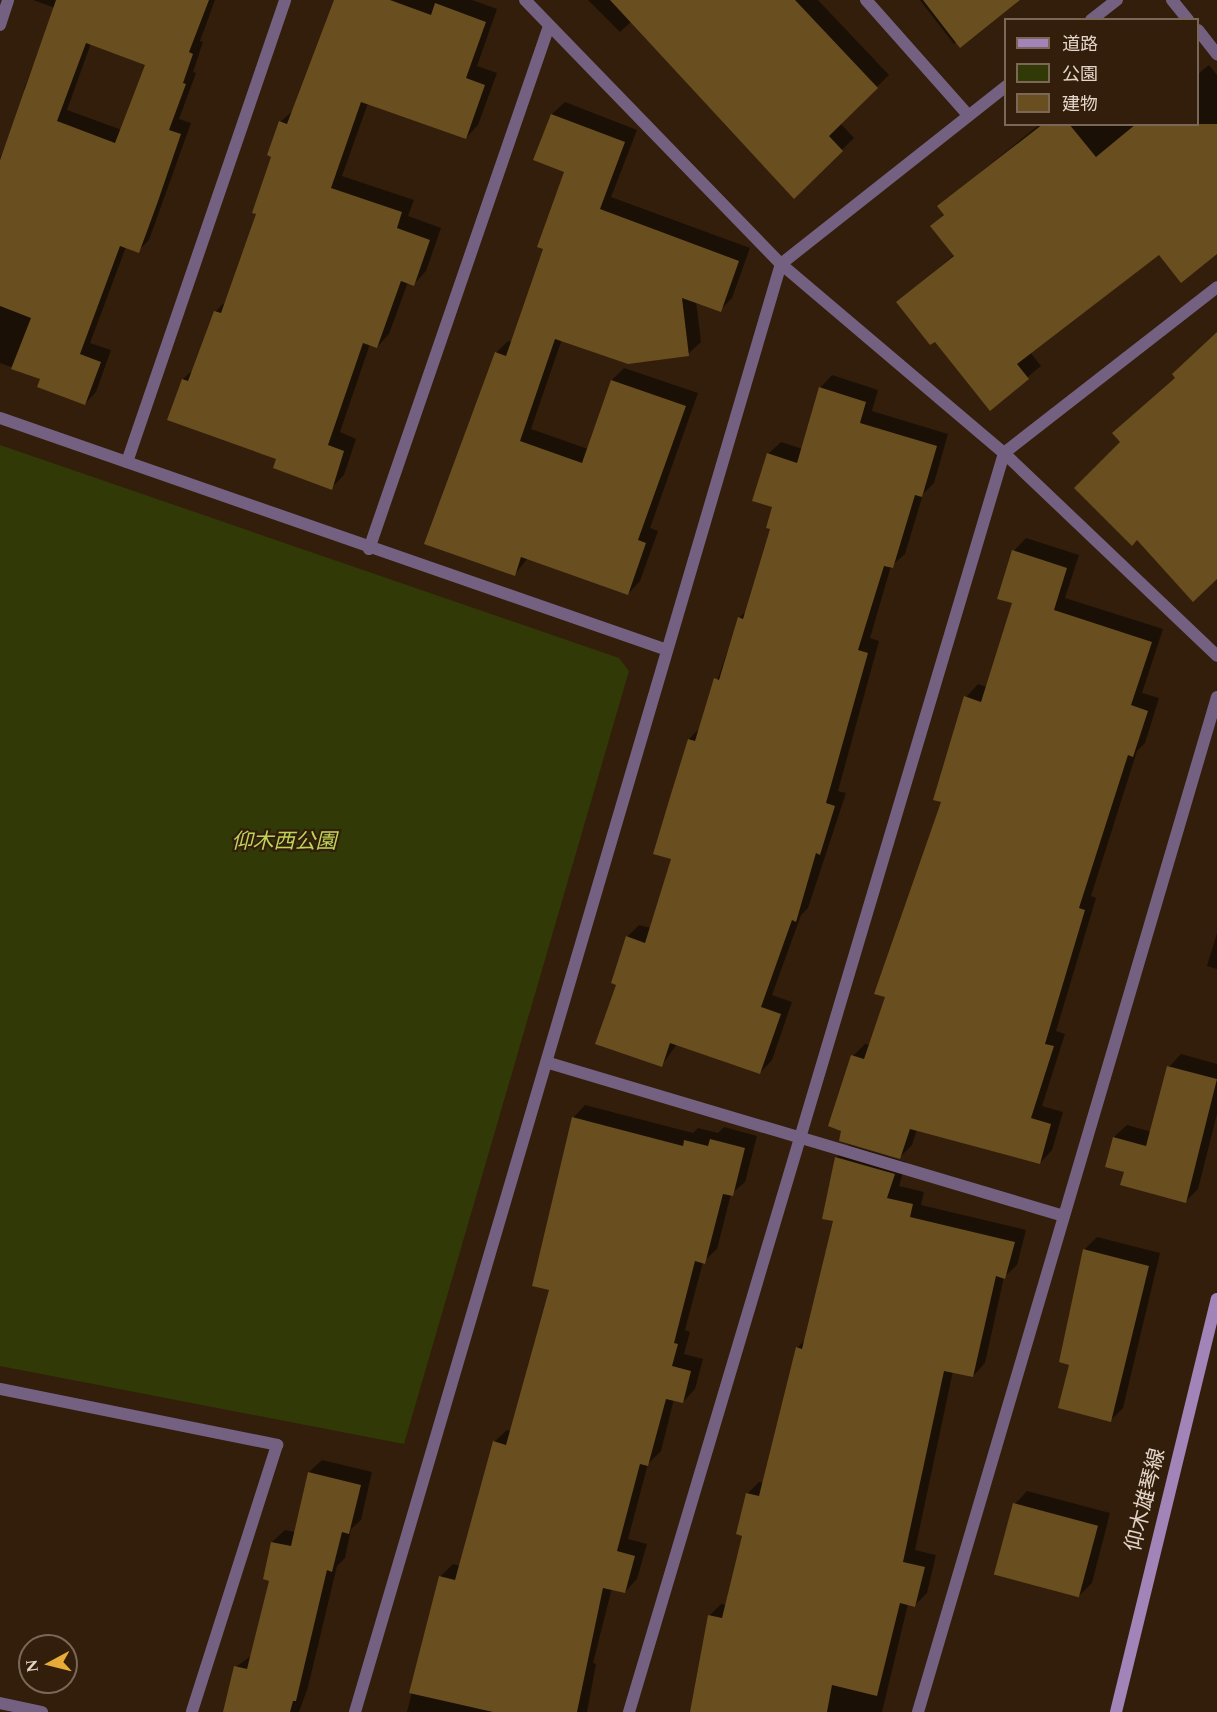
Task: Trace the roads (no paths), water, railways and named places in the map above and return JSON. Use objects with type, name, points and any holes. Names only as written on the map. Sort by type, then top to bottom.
[{"type":"main road","name":"仰木雄琴線","points":[[1116,1712],[1217,1299]]},
{"type":"street","points":[[0,25],[9,0]]},
{"type":"street","points":[[128,462],[285,0]]},
{"type":"street","points":[[525,0],[781,264],[1004,453],[1217,656]]},
{"type":"street","points":[[866,0],[968,115]]},
{"type":"street","points":[[1094,18],[1117,0]]},
{"type":"street","points":[[1172,0],[1186,18]]},
{"type":"street","points":[[369,549],[549,27]]},
{"type":"street","points":[[1199,32],[1217,54]]},
{"type":"street","points":[[355,1712],[549,1063],[667,650],[781,264],[1004,87]]},
{"type":"street","points":[[629,1712],[798,1137],[1004,453],[1217,287]]},
{"type":"street","points":[[0,418],[369,549],[667,650]]},
{"type":"street","points":[[918,1712],[1217,697]]},
{"type":"street","points":[[549,1063],[1064,1216]]},
{"type":"street","points":[[0,1389],[277,1445],[192,1712]]},
{"type":"street","points":[[0,1702],[42,1712]]},
{"type":"park label","name":"仰木西公園","points":[[284,842]]}]
